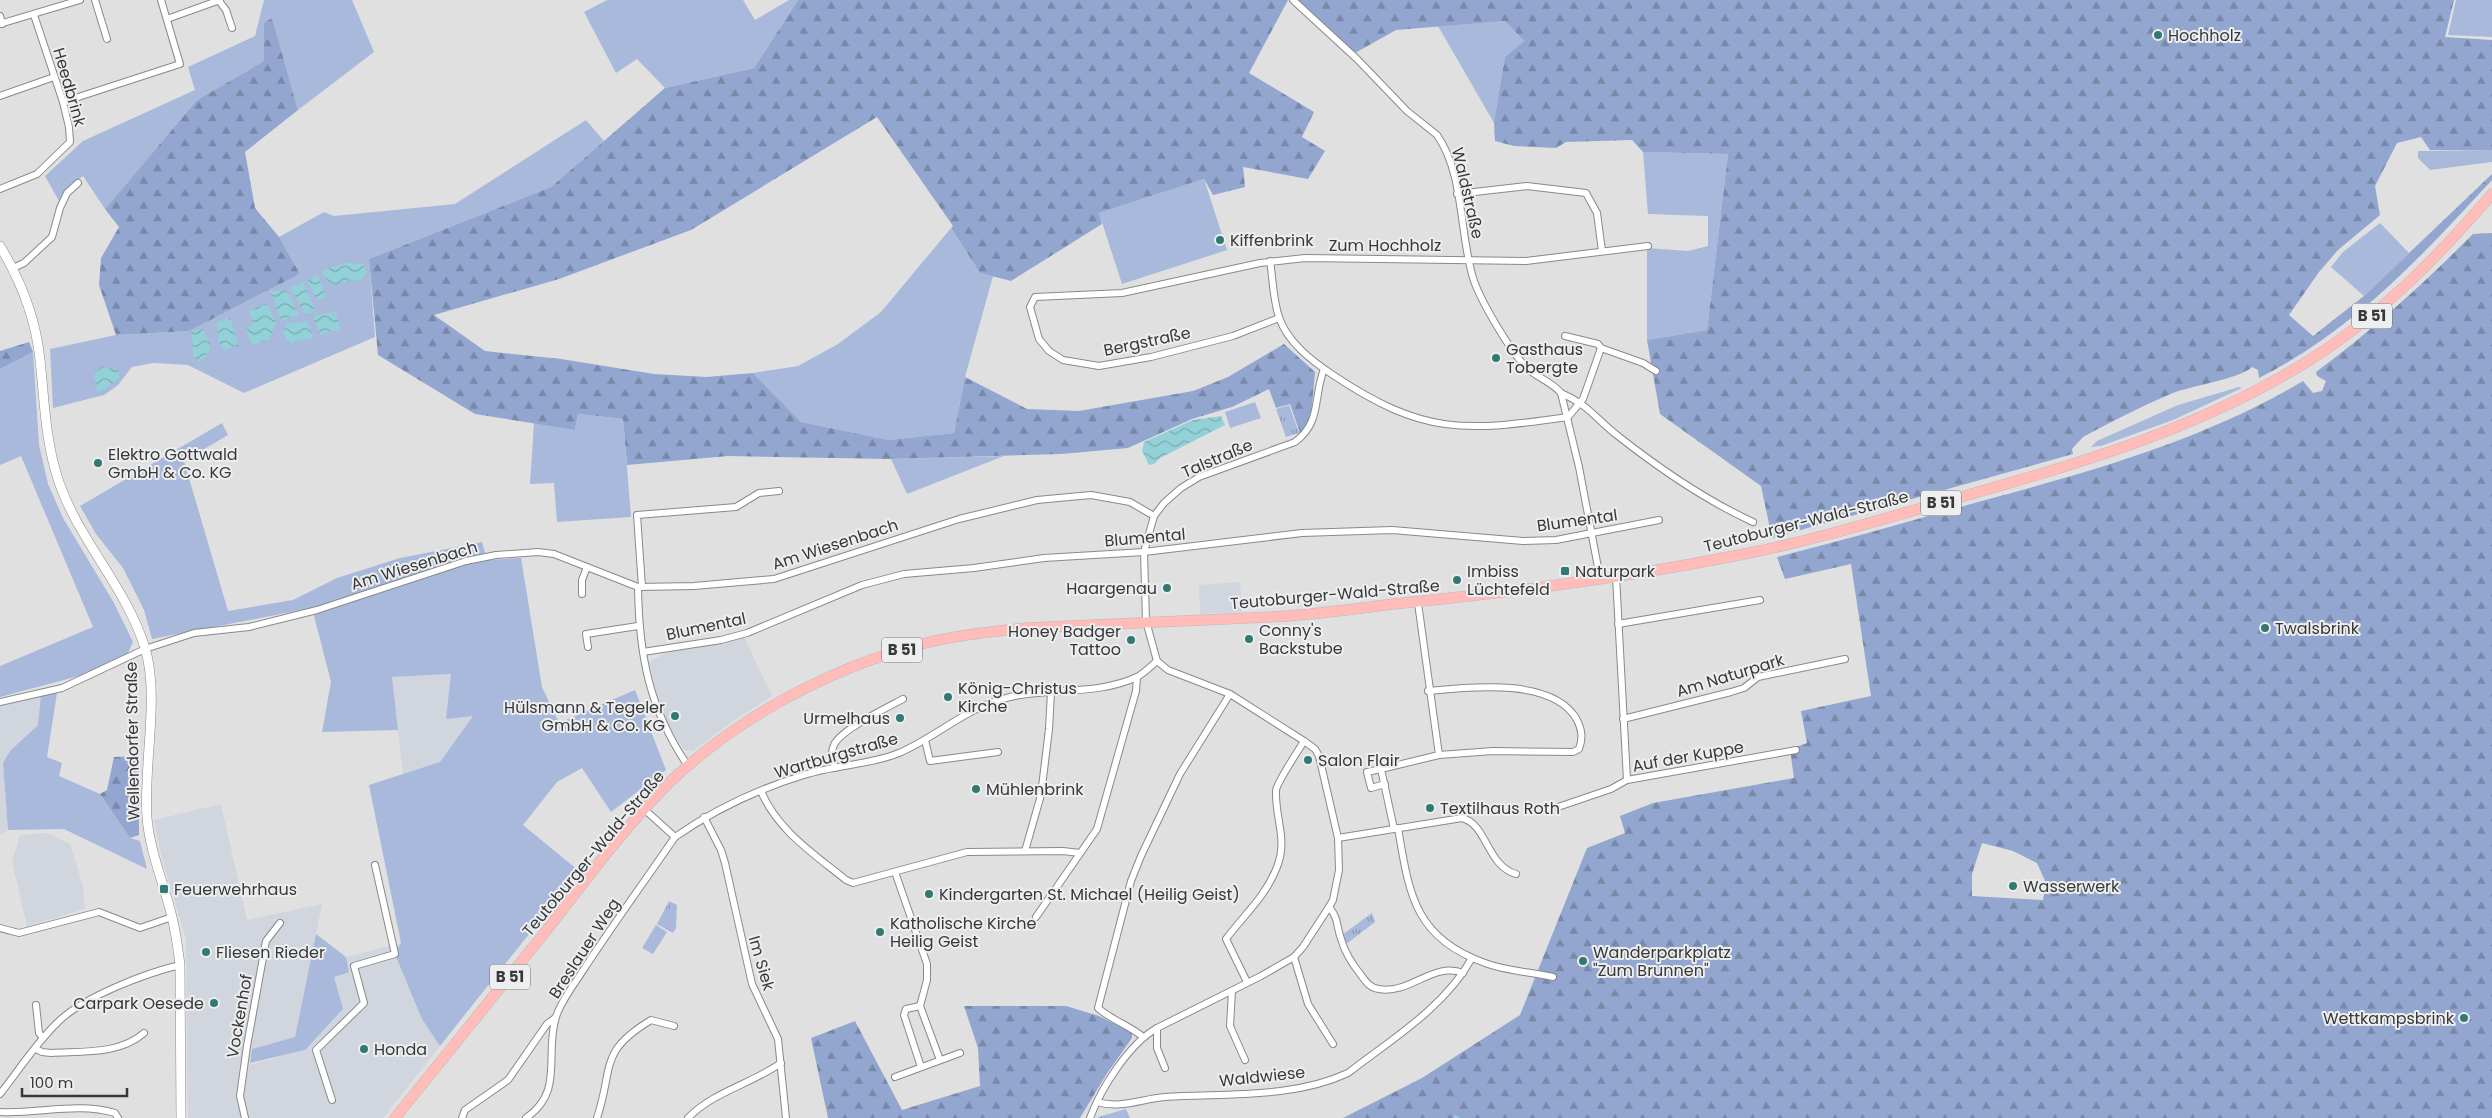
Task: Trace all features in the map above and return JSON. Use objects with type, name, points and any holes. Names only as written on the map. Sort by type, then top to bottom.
[{"type":"main road","name":"Teutoburger-Wald-Straße","points":[[395,1118],[644,809],[688,766],[726,736],[774,706],[838,674],[922,644],[983,632],[1146,621],[1280,616],[1472,597],[1738,556],[1847,529],[2084,461],[2204,416],[2303,365],[2363,323],[2409,284],[2442,252],[2492,194]]},
{"type":"street","points":[[0,16],[1,24],[80,0]]},
{"type":"street","points":[[95,0],[108,39]]},
{"type":"street","points":[[63,102],[180,64],[161,0]]},
{"type":"street","points":[[167,20],[219,0],[226,10],[232,28]]},
{"type":"street","name":"Waldstraße","points":[[1293,0],[1357,59],[1401,106],[1437,135],[1445,150],[1457,194],[1469,259],[1481,296],[1517,357],[1528,369],[1561,393],[1581,402],[1617,436],[1722,507],[1753,522]]},
{"type":"street","name":"Heedbrink","points":[[0,188],[38,174],[70,142],[70,126],[34,15]]},
{"type":"street","points":[[0,96],[54,77]]},
{"type":"street","points":[[13,268],[24,263],[52,238],[60,208],[67,193],[78,183]]},
{"type":"street","points":[[1457,194],[1527,186],[1586,193],[1597,213],[1602,251]]},
{"type":"street","name":"Wellendorfer Straße","points":[[0,246],[13,268],[28,303],[36,335],[48,441],[58,479],[83,534],[133,616],[145,649],[150,682],[145,789],[147,819],[155,860],[172,918],[180,966],[181,1118]]},
{"type":"street","name":"Zum Hochholz","points":[[1035,297],[1122,293],[1270,261],[1305,258],[1526,261],[1648,246]]},
{"type":"street","points":[[1270,261],[1279,318],[1289,336],[1324,369],[1380,405],[1434,424],[1490,427],[1568,417],[1581,402],[1601,348]]},
{"type":"street","name":"Bergstraße","points":[[1035,297],[1030,306],[1039,339],[1049,350],[1062,360],[1099,366],[1151,358],[1233,336],[1279,318]]},
{"type":"street","points":[[1565,336],[1598,344],[1601,348],[1643,363],[1656,371]]},
{"type":"street","name":"Talstraße","points":[[1158,661],[1146,621],[1144,552],[1154,516],[1181,488],[1199,477],[1295,442],[1305,434],[1314,422],[1319,380],[1324,369]]},
{"type":"street","points":[[1561,393],[1568,417],[1600,578]]},
{"type":"street","points":[[688,766],[658,714],[649,688],[638,626],[640,587],[636,515],[736,507],[759,493],[779,491]]},
{"type":"street","name":"Am Wiesenbach","points":[[0,702],[62,688],[145,649],[194,634],[249,627],[317,610],[466,561],[538,552],[554,554],[640,587],[694,586],[774,579],[959,519],[1065,496],[1091,495],[1130,502],[1154,516]]},
{"type":"street","name":"Blumental","points":[[643,652],[747,633],[862,586],[904,574],[974,568],[1044,558],[1144,552],[1302,532],[1392,530],[1523,541],[1556,540],[1659,520]]},
{"type":"street","points":[[582,594],[582,580],[587,567]]},
{"type":"street","points":[[1616,576],[1627,780]]},
{"type":"street","points":[[1618,624],[1760,600]]},
{"type":"street","points":[[1418,602],[1428,691],[1439,755]]},
{"type":"street","points":[[588,647],[586,634],[638,626]]},
{"type":"street","name":"Am Naturpark","points":[[1623,719],[1744,688],[1758,677],[1845,659]]},
{"type":"street","points":[[1091,1115],[1097,1102],[1128,1055],[1143,1037],[1294,957],[1304,947],[1329,907],[1338,870],[1338,838],[1322,764],[1315,749],[1230,694],[1168,670],[1158,661]]},
{"type":"street","name":"Wartburgstraße","points":[[675,837],[704,817],[760,791],[804,774],[897,754],[925,740],[972,711],[1000,699],[1088,689],[1137,677],[1158,661]]},
{"type":"street","points":[[1036,917],[1097,829],[1136,691],[1137,677]]},
{"type":"street","points":[[1385,784],[1371,788],[1367,772],[1439,755],[1493,751],[1573,752],[1579,749],[1582,741],[1582,729],[1566,706],[1546,696],[1509,688],[1474,686],[1428,691]]},
{"type":"street","points":[[1025,851],[1041,795],[1049,729],[1051,692]]},
{"type":"street","points":[[1143,1037],[1134,1029],[1104,1014],[1098,1008],[1107,966],[1131,882],[1149,839],[1180,774],[1230,694]]},
{"type":"street","points":[[835,768],[831,753],[834,743],[857,724],[903,699]]},
{"type":"street","points":[[925,740],[930,761],[998,752]]},
{"type":"street","points":[[1247,982],[1226,939],[1267,888],[1278,866],[1283,841],[1276,790],[1304,741]]},
{"type":"street","name":"Auf der Kuppe","points":[[1558,807],[1611,789],[1627,780],[1796,750]]},
{"type":"street","points":[[1381,769],[1396,828],[1409,892],[1434,932],[1472,958],[1486,964],[1553,977]]},
{"type":"street","points":[[760,791],[766,805],[787,832],[846,880],[853,883],[967,852],[1063,851],[1080,854]]},
{"type":"street","points":[[644,809],[675,837]]},
{"type":"street","name":"Im Siek","points":[[704,817],[721,850],[752,984],[778,1038],[786,1118]]},
{"type":"street","points":[[1338,838],[1455,819],[1470,820],[1476,825],[1486,845],[1498,862],[1516,874]]},
{"type":"street","name":"Breslauer Weg","points":[[526,1118],[538,1110],[548,1091],[555,1018],[597,948],[675,837]]},
{"type":"street","points":[[332,1100],[316,1050],[364,1003],[354,966],[395,954],[374,865]]},
{"type":"street","points":[[895,872],[927,964],[927,980],[920,1006],[940,1060]]},
{"type":"street","points":[[1329,907],[1337,917],[1340,936],[1348,957],[1368,985],[1376,989],[1385,990],[1408,984],[1445,969],[1453,969],[1464,973]]},
{"type":"street","points":[[0,928],[19,933],[99,912],[140,928],[172,918]]},
{"type":"street","name":"Vockenhof","points":[[245,1118],[240,1096],[266,941],[280,923]]},
{"type":"street","points":[[1294,957],[1308,1004],[1332,1044]]},
{"type":"street","name":"Waldwiese","points":[[1097,1102],[1119,1106],[1163,1098],[1304,1088],[1338,1077],[1348,1073],[1441,1000],[1464,973],[1472,958]]},
{"type":"street","points":[[0,1094],[59,1020],[87,1000],[166,969],[180,966]]},
{"type":"street","points":[[1232,991],[1230,1026],[1244,1060]]},
{"type":"street","points":[[36,1005],[39,1033],[43,1038]]},
{"type":"street","points":[[920,1006],[906,1009],[904,1015],[921,1067]]},
{"type":"street","points":[[462,1118],[465,1110],[508,1080],[547,1024],[555,1018]]},
{"type":"street","points":[[597,1118],[608,1064],[620,1044],[632,1032],[652,1020],[674,1026]]},
{"type":"street","points":[[1157,1028],[1157,1048],[1165,1068]]},
{"type":"street","points":[[36,1048],[51,1053],[106,1050],[136,1040],[144,1033]]},
{"type":"street","points":[[895,1077],[960,1053]]},
{"type":"street","points":[[690,1116],[707,1102],[752,1080],[780,1063]]},
{"type":"street","points":[[0,1112],[52,1109],[107,1110],[115,1113],[118,1118]]},
{"type":"shaded area","points":[[1240,582],[1242,612],[1200,614],[1199,585]]},
{"type":"shaded area","points":[[744,637],[772,696],[733,721],[693,751],[684,750],[669,726],[657,697],[649,662],[669,651]]},
{"type":"shaded area","points":[[451,674],[473,716],[440,762],[403,774],[392,677]]},
{"type":"shaded area","points":[[41,694],[38,725],[10,751],[3,763],[8,830],[0,835],[0,703]]},
{"type":"shaded area","points":[[221,804],[247,920],[322,904],[295,1037],[252,1049],[249,1065],[305,1050],[333,976],[349,972],[346,957],[401,943],[422,1019],[440,1046],[383,1118],[188,1118],[186,939],[162,858],[154,820]]},
{"type":"shaded area","points":[[47,833],[70,844],[83,886],[85,909],[27,926],[12,862],[20,835]]},
{"type":"green space","points":[[264,0],[352,0],[374,52],[298,110],[272,19],[264,23],[264,61],[197,100],[105,209],[83,176],[69,187],[59,201],[45,176],[83,141],[195,90],[188,67],[255,36]]},
{"type":"green space","points":[[607,0],[743,0],[755,20],[789,0],[798,0],[754,68],[665,88],[637,59],[616,73],[584,12]]},
{"type":"green space","points":[[798,0],[1288,0],[1249,73],[1314,112],[1302,137],[1325,151],[1308,179],[1243,167],[1245,187],[1213,195],[1204,179],[1099,213],[1102,224],[1011,281],[980,273],[951,228],[953,226],[877,117],[691,230],[559,279],[434,315],[485,351],[561,359],[654,374],[707,377],[753,373],[801,422],[889,440],[954,433],[965,377],[1027,409],[1079,411],[1193,391],[1228,377],[1284,344],[1315,372],[1311,418],[1300,433],[1290,404],[1276,408],[1269,389],[1232,407],[1192,419],[1128,448],[1061,454],[891,459],[728,456],[627,465],[623,419],[578,414],[575,430],[475,414],[378,355],[369,259],[551,187],[665,88],[754,68]]},
{"type":"green space","points":[[1298,0],[2454,0],[2445,37],[2492,40],[2492,150],[2430,150],[2421,137],[2397,143],[2375,186],[2380,215],[2338,250],[2319,272],[2289,315],[2313,336],[2364,296],[2492,174],[2492,180],[2412,264],[2356,314],[2294,359],[2259,378],[2258,370],[2252,367],[2237,375],[2173,393],[2083,437],[2072,449],[2073,454],[1772,538],[1761,486],[1660,414],[1647,340],[1707,330],[1728,154],[1643,152],[1632,140],[1566,142],[1556,148],[1514,146],[1495,141],[1494,122],[1505,57],[1524,41],[1505,21],[1396,30],[1355,53]]},
{"type":"green space","points":[[2456,0],[2492,0],[2492,37],[2448,35]]},
{"type":"green space","points":[[272,18],[298,110],[245,152],[255,208],[279,237],[300,274],[189,331],[116,335],[99,285],[101,258],[119,227],[105,209],[197,100],[264,61],[264,23]]},
{"type":"green space","points":[[1505,21],[1524,41],[1505,57],[1494,123],[1438,26]]},
{"type":"green space","points":[[586,120],[604,141],[551,187],[369,259],[375,337],[244,393],[188,365],[153,363],[132,367],[118,385],[104,395],[53,408],[50,349],[116,335],[189,331],[300,274],[279,237],[324,212],[334,216],[455,204]]},
{"type":"green space","points":[[2492,150],[2492,162],[2430,170],[2418,158],[2418,151]]},
{"type":"green space","points":[[1643,152],[1728,154],[1707,330],[1647,340],[1647,248],[1688,251],[1708,246],[1708,216],[1648,214]]},
{"type":"green space","points":[[1204,179],[1227,250],[1122,284],[1099,213]]},
{"type":"green space","points":[[2380,223],[2409,253],[2364,296],[2331,267],[2343,252]]},
{"type":"green space","points":[[951,228],[980,273],[993,276],[965,377],[954,433],[889,440],[801,422],[753,373],[798,366],[838,344],[881,312]]},
{"type":"green space","points":[[2492,233],[2492,1118],[1343,1118],[1422,1078],[1520,1015],[1587,848],[1625,833],[1620,816],[1653,803],[1794,778],[1790,749],[1807,743],[1801,711],[1871,696],[1851,564],[1785,579],[1777,557],[2104,466],[2226,421],[2303,381],[2313,393],[2322,391],[2326,381],[2317,376],[2316,372],[2358,340],[2397,306],[2473,234]],"holes":[[[1982,843],[2013,851],[2037,863],[2046,883],[2043,900],[1972,896],[1972,874]]]},
{"type":"green space","points":[[29,342],[33,352],[0,369],[0,351]]},
{"type":"green space","points":[[33,352],[39,445],[48,484],[63,518],[114,603],[133,642],[127,655],[79,676],[0,697],[0,666],[93,627],[21,456],[0,465],[0,369]]},
{"type":"green space","points":[[2239,387],[2242,388],[2173,420],[2101,446],[2091,447],[2097,441],[2178,405]]},
{"type":"green space","points":[[1255,402],[1261,418],[1230,428],[1225,412]]},
{"type":"green space","points":[[1289,405],[1299,433],[1286,437],[1276,409]]},
{"type":"green space","points":[[578,414],[623,419],[631,517],[557,522],[554,483],[530,484],[534,423],[575,430]]},
{"type":"green space","points":[[222,423],[228,435],[184,461],[228,611],[293,600],[337,578],[400,558],[482,542],[487,560],[521,558],[542,687],[559,723],[635,690],[666,770],[611,812],[582,768],[557,782],[523,825],[579,871],[440,1046],[422,1019],[395,954],[401,943],[369,785],[440,762],[473,716],[446,719],[451,674],[392,677],[398,730],[322,732],[331,682],[312,608],[152,639],[144,610],[123,568],[96,534],[80,506]]},
{"type":"green space","points":[[1004,456],[907,494],[891,459]]},
{"type":"green space","points":[[57,693],[47,757],[62,763],[59,776],[100,794],[130,838],[140,841],[147,869],[64,829],[8,830],[3,763],[10,751],[38,725],[41,694]]},
{"type":"green space","points":[[138,756],[139,835],[130,838],[100,794],[107,790],[114,757]]},
{"type":"green space","points":[[669,901],[677,905],[676,928],[673,933],[657,924]]},
{"type":"green space","points":[[1372,913],[1375,922],[1345,945],[1342,935]]},
{"type":"green space","points":[[656,925],[667,932],[653,954],[642,948]]},
{"type":"green space","points":[[316,934],[346,957],[349,972],[334,977],[343,1009],[305,1050],[250,1063],[252,1049],[295,1037]]},
{"type":"green space","points":[[964,1006],[1066,1006],[1099,1016],[1132,1033],[1132,1038],[1106,1075],[1080,1118],[828,1118],[811,1038],[855,1021],[902,1110],[980,1086],[978,1048]]},
{"type":"green space","points":[[1126,1109],[1130,1118],[1098,1118],[1098,1117]]},
{"type":"water","points":[[347,263],[363,264],[367,273],[359,281],[351,280],[331,286],[321,271]]},
{"type":"water","points":[[317,275],[327,297],[317,300],[307,281]]},
{"type":"water","points":[[303,282],[315,310],[309,313],[304,313],[290,288]]},
{"type":"water","points":[[286,290],[299,315],[281,321],[270,291]]},
{"type":"water","points":[[266,303],[276,323],[269,340],[252,345],[246,329],[254,324],[249,311]]},
{"type":"water","points":[[336,312],[340,330],[321,335],[313,319],[316,315]]},
{"type":"water","points":[[230,317],[239,347],[233,346],[224,351],[219,343],[217,323]]},
{"type":"water","points":[[307,321],[313,338],[288,343],[283,331],[287,324]]},
{"type":"water","points":[[203,329],[211,345],[209,352],[200,362],[194,357],[191,331]]},
{"type":"water","points":[[102,366],[118,370],[120,377],[103,391],[97,392],[94,375]]},
{"type":"water","points":[[1221,416],[1225,425],[1149,465],[1142,451],[1144,442],[1193,420]]},
{"type":"waterway","points":[[1455,1118],[1455,1116],[1458,1118]]},
{"type":"place","name":"Hochholz","points":[[2158,35]]},
{"type":"place","name":"Kiffenbrink","points":[[1220,240]]},
{"type":"place","name":"Gasthaus Tobergte","points":[[1496,358]]},
{"type":"place","name":"Elektro Gottwald GmbH & Co. KG","points":[[98,463]]},
{"type":"place","name":"Naturpark","points":[[1565,571]]},
{"type":"place","name":"Imbiss Lüchtefeld","points":[[1457,580]]},
{"type":"place","name":"Haargenau","points":[[1167,588]]},
{"type":"place","name":"Twalsbrink","points":[[2265,628]]},
{"type":"place","name":"Conny's Backstube","points":[[1249,639]]},
{"type":"place","name":"Honey Badger Tattoo","points":[[1131,640]]},
{"type":"place","name":"König-Christus Kirche","points":[[948,697]]},
{"type":"place","name":"Hülsmann & Tegeler GmbH & Co. KG","points":[[675,716]]},
{"type":"place","name":"Urmelhaus","points":[[900,718]]},
{"type":"place","name":"Salon Flair","points":[[1308,760]]},
{"type":"place","name":"Mühlenbrink","points":[[976,789]]},
{"type":"place","name":"Textilhaus Roth","points":[[1430,808]]},
{"type":"place","name":"Wasserwerk","points":[[2013,886]]},
{"type":"place","name":"Feuerwehrhaus","points":[[164,889]]},
{"type":"place","name":"Kindergarten St. Michael (Heilig Geist)","points":[[929,894]]},
{"type":"place","name":"Katholische Kirche Heilig Geist","points":[[880,932]]},
{"type":"place","name":"Fliesen Rieder","points":[[206,952]]},
{"type":"place","name":"Wanderparkplatz \"Zum Brunnen\"","points":[[1583,961]]},
{"type":"place","name":"Carpark Oesede","points":[[214,1003]]},
{"type":"place","name":"Wettkampsbrink","points":[[2464,1018]]},
{"type":"place","name":"Honda","points":[[364,1049]]}]
